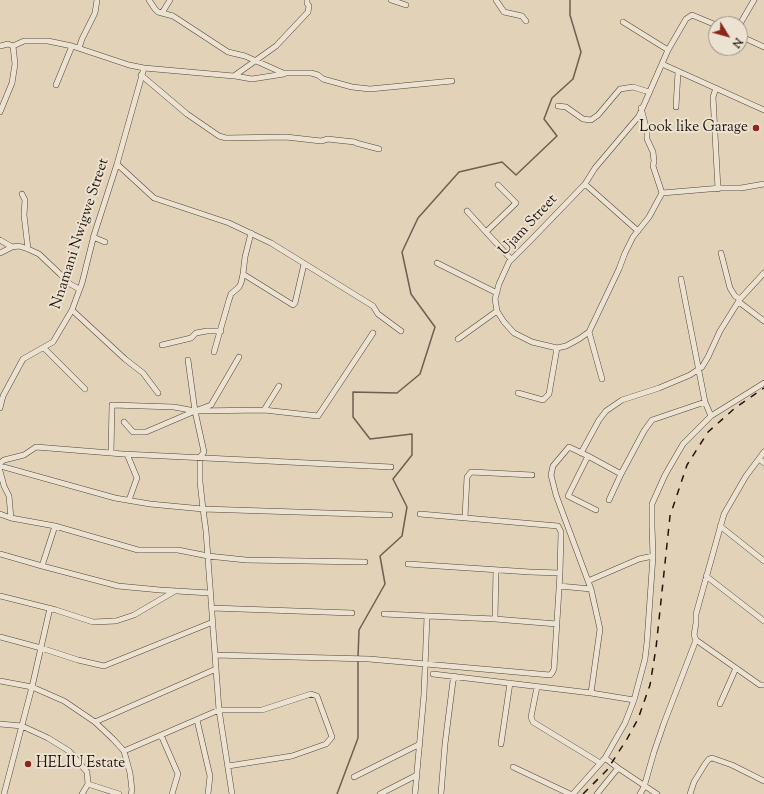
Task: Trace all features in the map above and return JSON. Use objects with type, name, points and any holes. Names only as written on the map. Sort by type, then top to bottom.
[{"type":"street","points":[[80,48],[82,39],[95,13],[97,0]]},
{"type":"street","points":[[149,0],[154,9],[158,12],[173,16],[228,52],[245,56],[283,73],[311,73],[318,75],[323,79],[352,87],[370,89],[452,81]]},
{"type":"street","points":[[162,13],[170,0]]},
{"type":"street","points":[[235,76],[276,46],[308,12],[309,6],[307,0]]},
{"type":"street","points":[[391,0],[406,5]]},
{"type":"street","points":[[496,0],[504,12],[522,16],[526,21]]},
{"type":"street","points":[[745,16],[754,0]]},
{"type":"street","name":"Ujam Street","points":[[497,311],[495,299],[504,271],[511,259],[585,184],[595,168],[639,116],[641,108],[668,50],[680,28],[689,16],[692,15],[708,20]]},
{"type":"street","points":[[623,22],[668,50]]},
{"type":"street","points":[[748,40],[764,47]]},
{"type":"street","points":[[0,46],[8,44],[13,46],[24,41],[48,41],[80,48],[129,65],[144,68],[235,76],[252,79],[292,72]]},
{"type":"street","points":[[0,112],[12,83],[15,64],[13,46]]},
{"type":"street","points":[[56,85],[72,46]]},
{"type":"street","points":[[662,64],[764,110]]},
{"type":"street","name":"Nnamani Nwigwe Street","points":[[0,408],[3,396],[23,359],[53,342],[72,310],[93,237],[117,164],[144,68]]},
{"type":"street","points":[[676,107],[678,72]]},
{"type":"street","points":[[142,75],[187,114],[219,136],[226,138],[286,137],[321,141],[328,139],[355,142],[379,149]]},
{"type":"street","points":[[558,106],[566,107],[587,120],[594,118],[620,89],[633,87],[649,92]]},
{"type":"street","points":[[716,88],[713,97],[718,188]]},
{"type":"street","points":[[458,339],[497,311],[514,333],[532,342],[557,348],[566,346],[589,332],[619,269],[625,252],[649,217],[662,193],[653,166],[654,161],[647,139],[647,131],[641,108]]},
{"type":"street","points":[[117,164],[154,198],[229,223],[271,243],[373,306],[378,314],[401,331]]},
{"type":"street","points":[[585,184],[638,231]]},
{"type":"street","points":[[662,193],[718,188],[741,188],[764,184]]},
{"type":"street","points":[[486,232],[516,203],[498,185]]},
{"type":"street","points":[[22,194],[25,200],[24,215],[28,249]]},
{"type":"street","points":[[467,211],[511,259]]},
{"type":"street","points":[[214,352],[221,331],[228,300],[231,294],[239,288],[251,233]]},
{"type":"street","points":[[93,237],[105,242]]},
{"type":"street","points":[[0,240],[12,247]]},
{"type":"street","points":[[0,253],[12,247],[19,246],[28,249],[46,260],[70,284],[79,289]]},
{"type":"street","points":[[722,253],[730,288],[734,296],[764,321]]},
{"type":"street","points":[[437,263],[497,293]]},
{"type":"street","points":[[243,274],[293,305],[295,303],[304,264]]},
{"type":"street","points":[[581,453],[599,420],[606,411],[622,400],[660,388],[698,370],[708,357],[720,331],[739,300],[764,273]]},
{"type":"street","points":[[681,279],[705,402],[711,416]]},
{"type":"street","points":[[72,310],[125,359],[143,373],[158,393]]},
{"type":"street","points":[[162,345],[191,338],[196,333],[221,331]]},
{"type":"street","points":[[111,453],[112,405],[174,407],[196,411],[264,410],[318,416],[373,332]]},
{"type":"street","points":[[589,332],[602,379]]},
{"type":"street","points":[[44,348],[84,389]]},
{"type":"street","points":[[518,393],[543,400],[549,394],[557,348]]},
{"type":"street","points":[[124,422],[133,432],[146,432],[211,405],[239,357]]},
{"type":"street","points":[[188,360],[204,452],[200,457],[200,482],[208,556],[219,710],[232,794]]},
{"type":"street","points":[[513,767],[572,794],[605,758],[625,723],[634,700],[645,659],[653,556],[652,504],[665,475],[683,444],[711,416],[764,383]]},
{"type":"street","points":[[264,410],[279,386]]},
{"type":"street","points":[[609,500],[644,431],[652,420],[705,402]]},
{"type":"street","points":[[390,515],[203,508],[150,504],[115,498],[0,465],[4,460],[24,455],[36,447],[127,454],[391,468]]},
{"type":"street","points":[[591,693],[600,629],[591,588],[556,495],[551,475],[553,466],[569,447],[621,474]]},
{"type":"street","points":[[764,452],[729,504],[720,526],[696,614],[694,635],[696,640],[760,685],[764,685]]},
{"type":"street","points":[[127,454],[137,478],[129,500]]},
{"type":"street","points":[[568,496],[588,456]]},
{"type":"street","points":[[759,459],[764,463]]},
{"type":"street","points":[[0,471],[4,486],[9,496],[11,518]]},
{"type":"street","points":[[464,518],[467,477],[471,472],[532,475]]},
{"type":"street","points":[[556,495],[568,496],[596,510]]},
{"type":"street","points":[[0,514],[11,518],[56,526],[138,550],[178,550],[208,556],[246,560],[365,562]]},
{"type":"street","points":[[215,655],[369,659],[550,675],[554,670],[560,572],[561,532],[558,526],[420,514]]},
{"type":"street","points":[[42,566],[56,526]]},
{"type":"street","points":[[720,526],[764,561]]},
{"type":"street","points":[[0,554],[118,586],[175,591],[210,592]]},
{"type":"street","points":[[588,581],[639,559],[653,556]]},
{"type":"street","points":[[408,564],[496,570],[560,572]]},
{"type":"street","points":[[494,619],[496,570]]},
{"type":"street","points":[[706,576],[764,621]]},
{"type":"street","points":[[559,586],[591,588]]},
{"type":"street","points":[[0,596],[50,608],[93,622],[116,621],[134,615],[175,591]]},
{"type":"street","points":[[4,794],[32,687],[50,608]]},
{"type":"street","points":[[212,608],[352,613]]},
{"type":"street","points":[[384,614],[494,619],[557,624]]},
{"type":"street","points":[[415,794],[426,665],[427,616]]},
{"type":"street","points":[[0,637],[78,660],[104,666],[213,622]]},
{"type":"street","points":[[640,794],[644,787],[654,752],[696,640]]},
{"type":"street","points":[[720,704],[736,668]]},
{"type":"street","points":[[96,722],[216,669]]},
{"type":"street","points":[[433,674],[591,693],[634,700]]},
{"type":"street","points":[[441,794],[452,681],[455,676]]},
{"type":"street","points":[[0,681],[32,687],[64,701],[96,722],[124,751],[130,773],[131,794]]},
{"type":"street","points":[[501,744],[510,683]]},
{"type":"street","points":[[537,687],[531,717],[533,722],[600,763]]},
{"type":"street","points":[[124,751],[219,710],[262,710],[310,694],[317,696],[332,737],[326,744],[292,756],[228,766]]},
{"type":"street","points":[[197,720],[210,776],[208,794]]},
{"type":"street","points":[[0,724],[22,726],[48,738],[69,751],[87,772],[88,784],[82,794]]},
{"type":"street","points":[[162,735],[178,774],[172,794]]},
{"type":"street","points":[[354,777],[420,744]]},
{"type":"street","points":[[605,758],[644,787],[657,794]]},
{"type":"street","points":[[690,794],[694,782],[705,764],[712,758],[732,765],[764,781]]},
{"type":"street","points":[[597,794],[618,768]]},
{"type":"street","points":[[380,794],[417,776]]},
{"type":"street","points":[[88,784],[119,794]]},
{"type":"waterway","points":[[358,657],[359,630],[385,584],[380,556],[402,536],[407,507],[393,479],[412,455],[412,434],[370,439],[353,417],[353,392],[397,393],[420,374],[435,327],[411,294],[402,252],[418,218],[459,172],[502,162],[516,175],[557,136],[544,119],[552,98],[573,79],[581,52],[570,15],[570,0]]},
{"type":"waterway","points":[[337,794],[358,738],[358,661]]},
{"type":"railway","points":[[583,794],[607,770],[627,739],[638,719],[650,685],[656,648],[670,516],[687,465],[708,432],[735,408],[764,388]]},
{"type":"place","name":"Look like Garage","points":[[756,128]]},
{"type":"place","name":"HELIU Estate","points":[[28,764]]}]
